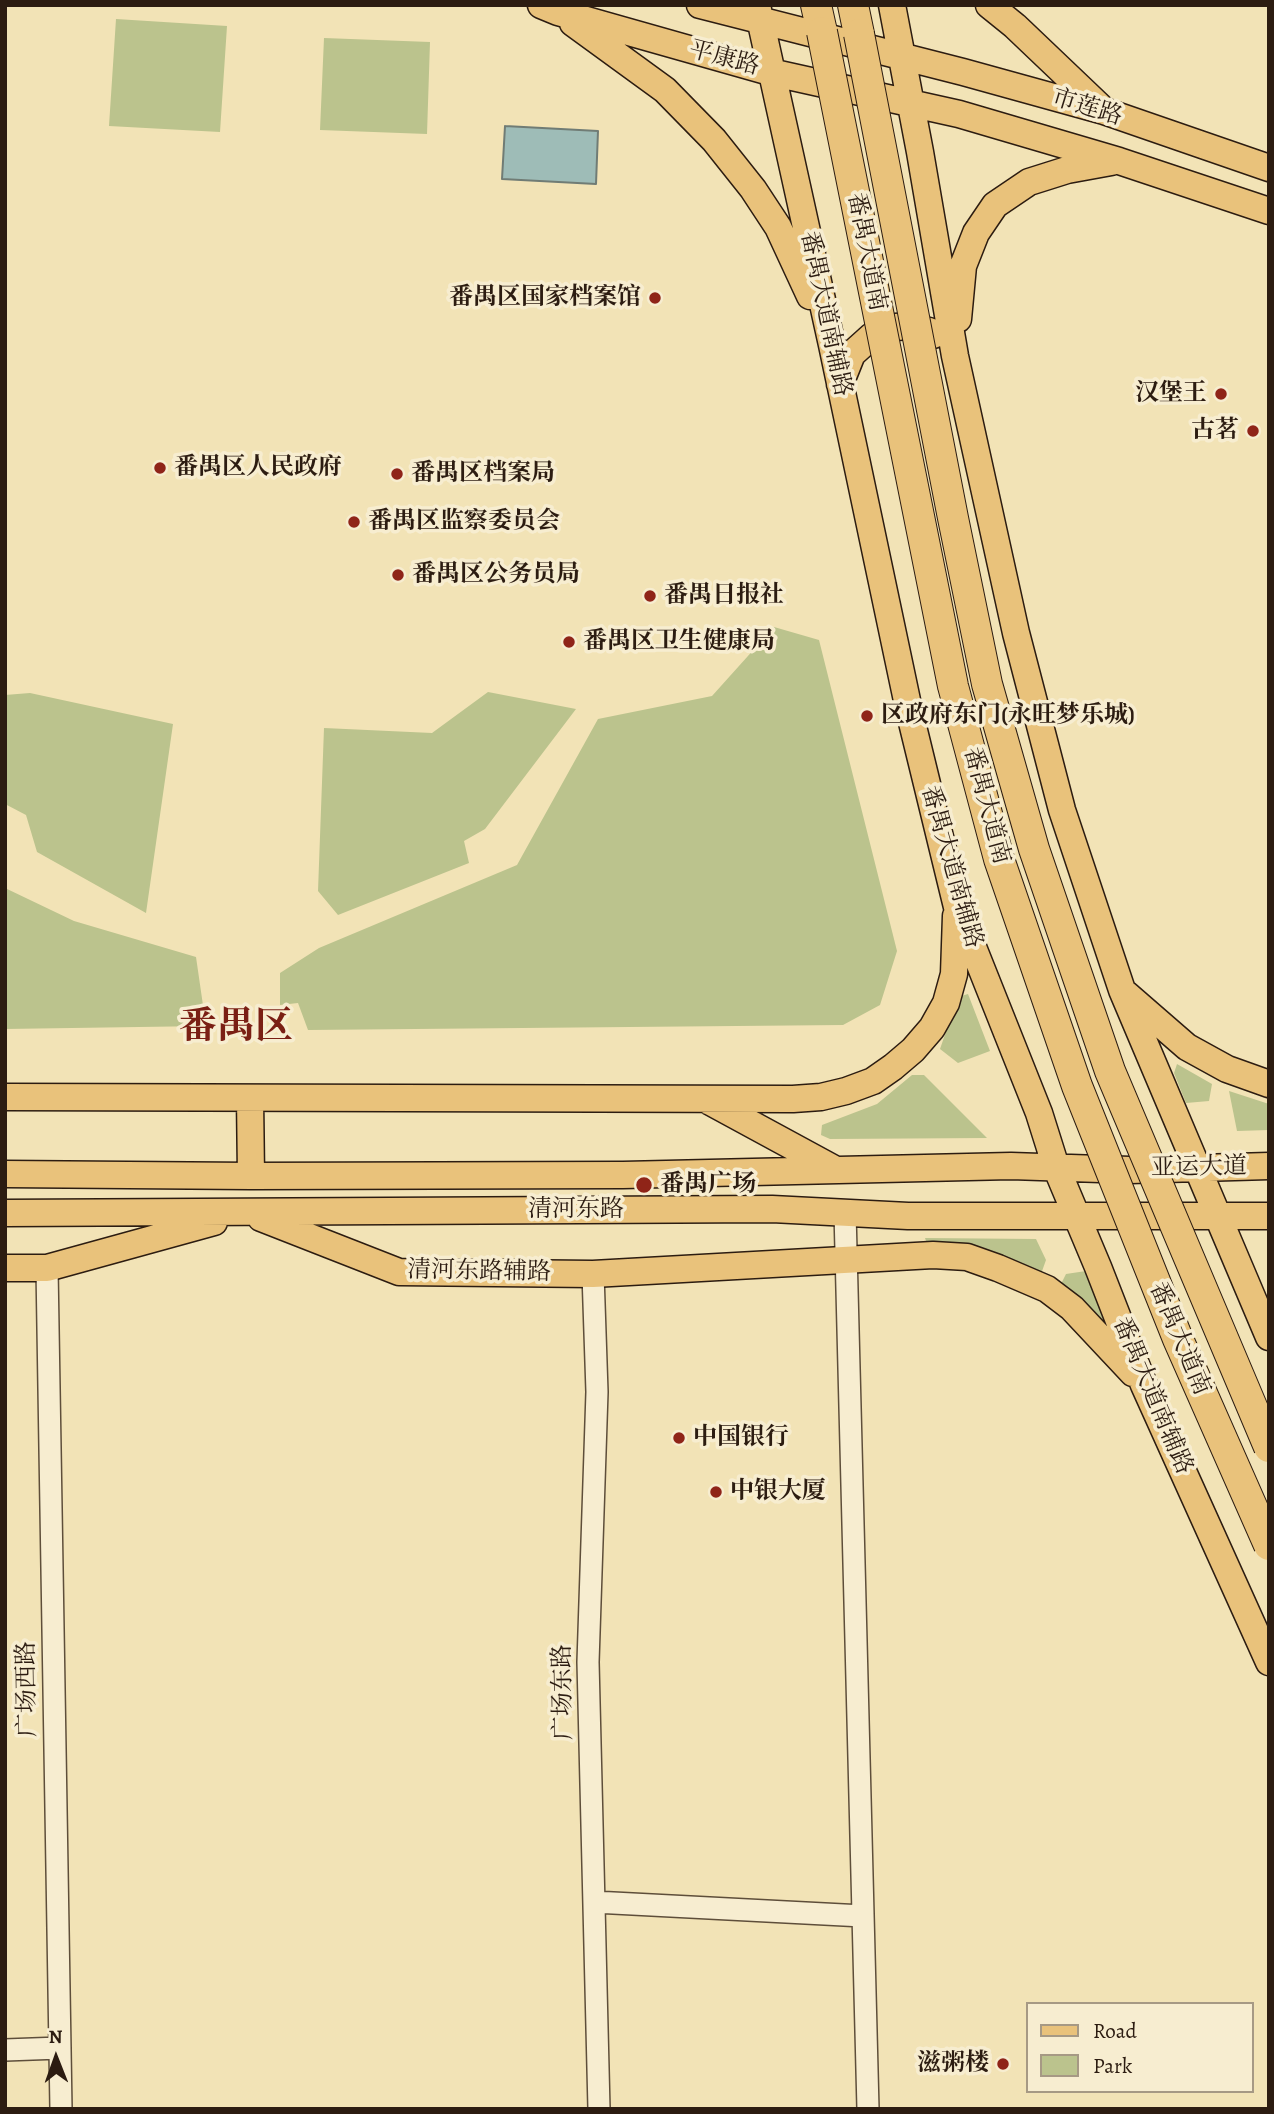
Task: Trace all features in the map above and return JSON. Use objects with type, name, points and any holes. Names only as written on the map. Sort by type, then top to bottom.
[{"type":"highway","name":"番禺大道南","points":[[819,18],[953,686],[999,859],[1077,1086],[1178,1339],[1269,1545]]},
{"type":"highway","name":"番禺大道南","points":[[856,19],[985,671],[1034,849],[1110,1071],[1269,1447]]},
{"type":"main road","name":"平康路","points":[[700,5],[759,13],[902,57]]},
{"type":"main road","points":[[892,5],[955,356],[1016,633],[1062,810],[1122,990],[1269,1337]]},
{"type":"main road","points":[[989,5],[1015,26],[1104,111]]},
{"type":"main road","name":"平康路","points":[[549,9],[770,72],[911,103]]},
{"type":"main road","points":[[549,9],[665,90],[714,140],[753,189],[778,227],[832,345]]},
{"type":"main road","name":"番禺大道南辅路","points":[[759,13],[909,710],[957,907],[1039,1113],[1056,1167],[1144,1385],[1269,1662]]},
{"type":"main road","name":"市莲路","points":[[902,57],[1104,111],[1269,168]]},
{"type":"main road","name":"市莲路","points":[[911,103],[960,114],[1119,161],[1269,211]]},
{"type":"main road","points":[[955,356],[963,266],[976,233],[995,205],[1029,182],[1067,170],[1119,161]]},
{"type":"main road","points":[[840,384],[852,354],[872,336],[896,327],[908,326],[929,331],[955,356]]},
{"type":"main road","points":[[5,1097],[821,1097],[873,1081],[893,1068],[932,1028],[946,1003],[954,974],[957,907]]},
{"type":"main road","points":[[1122,990],[1187,1047],[1227,1069],[1269,1084]]},
{"type":"main road","points":[[250,1098],[251,1176]]},
{"type":"main road","points":[[703,1098],[838,1170]]},
{"type":"main road","name":"清河东路","points":[[5,1174],[623,1175],[1012,1166],[1130,1170]]},
{"type":"main road","name":"亚运大道","points":[[1130,1170],[1269,1166]]},
{"type":"main road","name":"清河东路","points":[[5,1213],[772,1209],[908,1216],[1147,1215]]},
{"type":"main road","points":[[5,1268],[47,1268],[247,1213]]},
{"type":"main road","name":"清河东路辅路","points":[[247,1213],[398,1272],[593,1274],[845,1259],[933,1255],[967,1257],[1047,1289],[1072,1308],[1144,1385]]},
{"type":"main road","name":"亚运大道","points":[[1147,1215],[1269,1216]]},
{"type":"street","points":[[845,1213],[868,2109]]},
{"type":"street","name":"广场西路","points":[[47,1268],[61,2109]]},
{"type":"street","name":"广场东路","points":[[593,1274],[597,1392],[588,1662],[599,2109]]},
{"type":"street","points":[[594,1902],[863,1916]]},
{"type":"street","points":[[5,2050],[60,2048]]},
{"type":"green space","points":[[116,19],[227,26],[220,132],[109,126]]},
{"type":"green space","points":[[324,38],[430,42],[427,134],[320,130]]},
{"type":"green space","points":[[774,627],[819,640],[897,951],[880,1005],[843,1025],[308,1030],[298,1003],[280,1005],[280,973],[319,948],[517,865],[598,719],[712,696]]},
{"type":"green space","points":[[488,692],[576,709],[485,829],[464,841],[469,863],[338,915],[318,891],[324,728],[432,733]]},
{"type":"green space","points":[[30,693],[173,724],[146,913],[37,852],[26,815],[5,804],[5,695]]},
{"type":"green space","points":[[5,888],[74,921],[196,957],[206,1026],[5,1029]]},
{"type":"green space","points":[[968,994],[990,1051],[958,1063],[940,1049],[958,997]]},
{"type":"green space","points":[[1177,1064],[1212,1084],[1209,1101],[1186,1103],[1174,1073]]},
{"type":"green space","points":[[912,1075],[924,1075],[987,1138],[830,1139],[821,1135],[822,1125],[877,1104]]},
{"type":"green space","points":[[1229,1091],[1269,1104],[1269,1130],[1237,1131]]},
{"type":"green space","points":[[925,1238],[1036,1239],[1046,1260],[1041,1274],[928,1247]]},
{"type":"green space","points":[[1086,1271],[1116,1334],[1058,1290],[1066,1274]]},
{"type":"water","points":[[505,126],[598,131],[596,184],[502,179]]},
{"type":"place","name":"番禺区国家档案馆","points":[[655,298]]},
{"type":"place","name":"汉堡王","points":[[1221,394]]},
{"type":"place","name":"古茗","points":[[1253,431]]},
{"type":"place","name":"番禺区人民政府","points":[[160,468]]},
{"type":"place","name":"番禺区档案局","points":[[397,474]]},
{"type":"place","name":"番禺区监察委员会","points":[[354,522]]},
{"type":"place","name":"番禺区公务员局","points":[[398,575]]},
{"type":"place","name":"番禺日报社","points":[[650,596]]},
{"type":"place","name":"番禺区卫生健康局","points":[[569,642]]},
{"type":"place","name":"区政府东门(永旺梦乐城)","points":[[867,716]]},
{"type":"place","name":"番禺广场","points":[[644,1185]]},
{"type":"place","name":"中国银行","points":[[679,1438]]},
{"type":"place","name":"中银大厦","points":[[716,1492]]},
{"type":"place","name":"滋粥楼","points":[[1003,2064]]},
{"type":"district","name":"番禺区","points":[[236,1029]]}]
